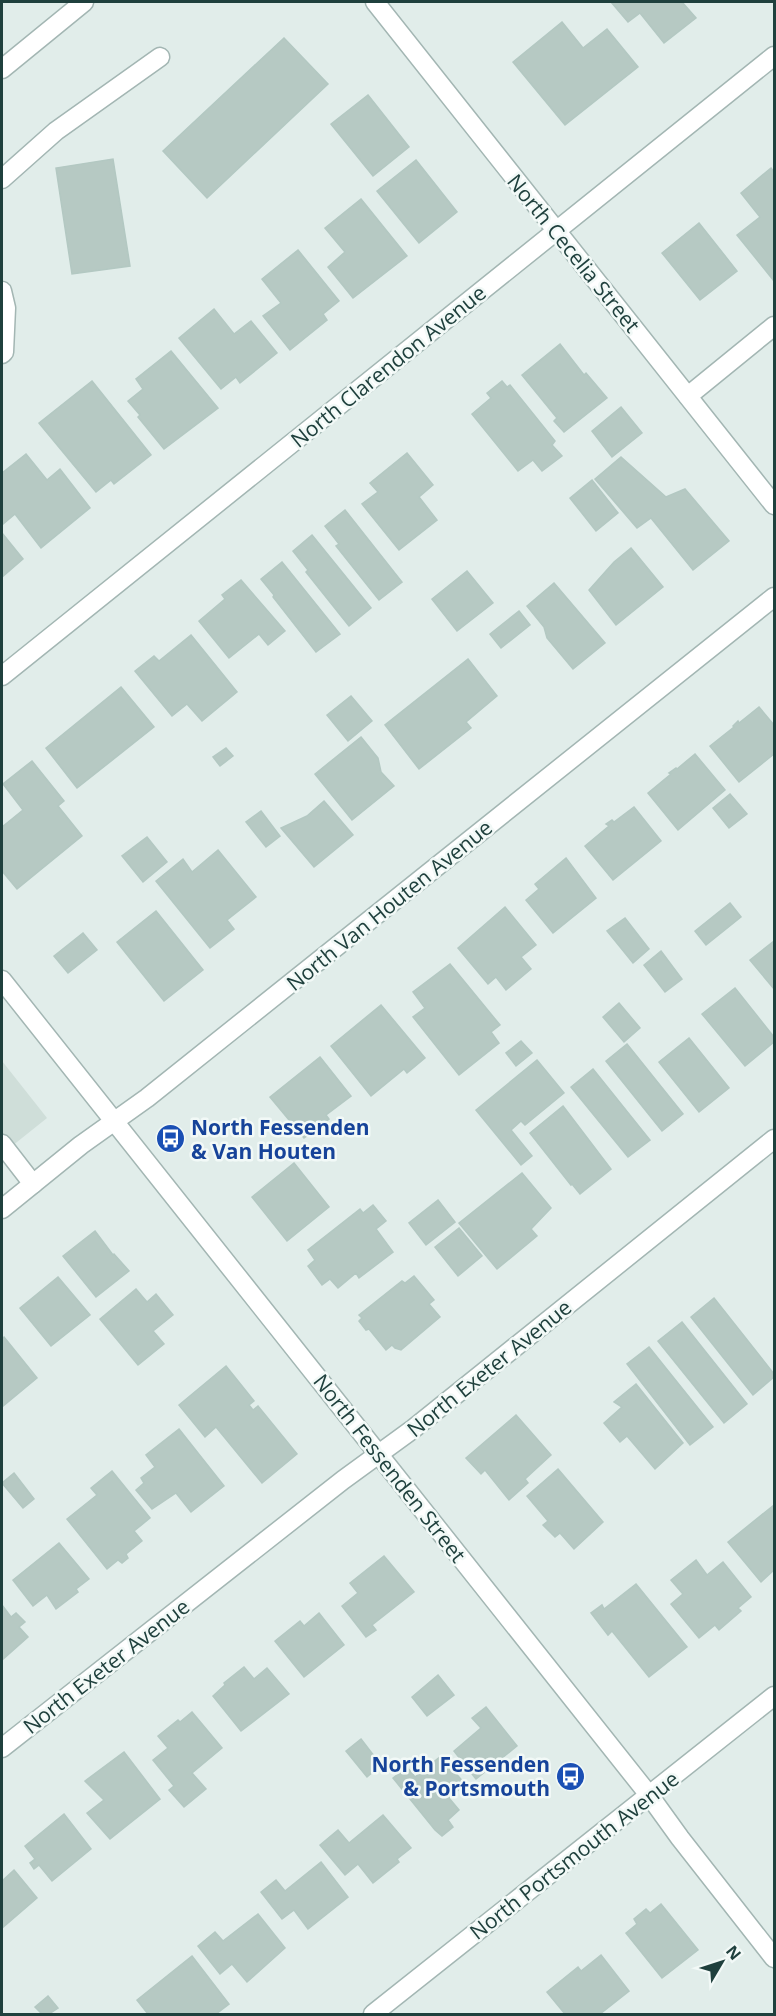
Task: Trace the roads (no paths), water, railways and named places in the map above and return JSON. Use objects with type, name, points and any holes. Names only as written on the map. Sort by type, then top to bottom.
[{"type":"street","points":[[2,69],[84,2]]},
{"type":"street","name":"North Cecelia Street","points":[[375,2],[774,505]]},
{"type":"street","name":"North Clarendon Avenue","points":[[2,676],[774,56]]},
{"type":"street","points":[[2,179],[56,131],[159,57]]},
{"type":"street","points":[[2,291],[6,308],[4,352],[2,354]]},
{"type":"street","points":[[688,396],[774,326]]},
{"type":"street","name":"North Van Houten Avenue","points":[[2,1209],[81,1144],[157,1091],[774,597]]},
{"type":"street","name":"North Fessenden Street","points":[[2,980],[649,1795],[774,1958]]},
{"type":"street","name":"North Exeter Avenue","points":[[2,1748],[413,1429],[774,1139]]},
{"type":"street","points":[[2,1144],[33,1184]]},
{"type":"street","name":"North Portsmouth Avenue","points":[[373,2014],[774,1696]]},
{"type":"place","name":"North Fessenden & Van Houten","points":[[170,1139]]},
{"type":"place","name":"North Fessenden & Portsmouth","points":[[571,1776]]}]
